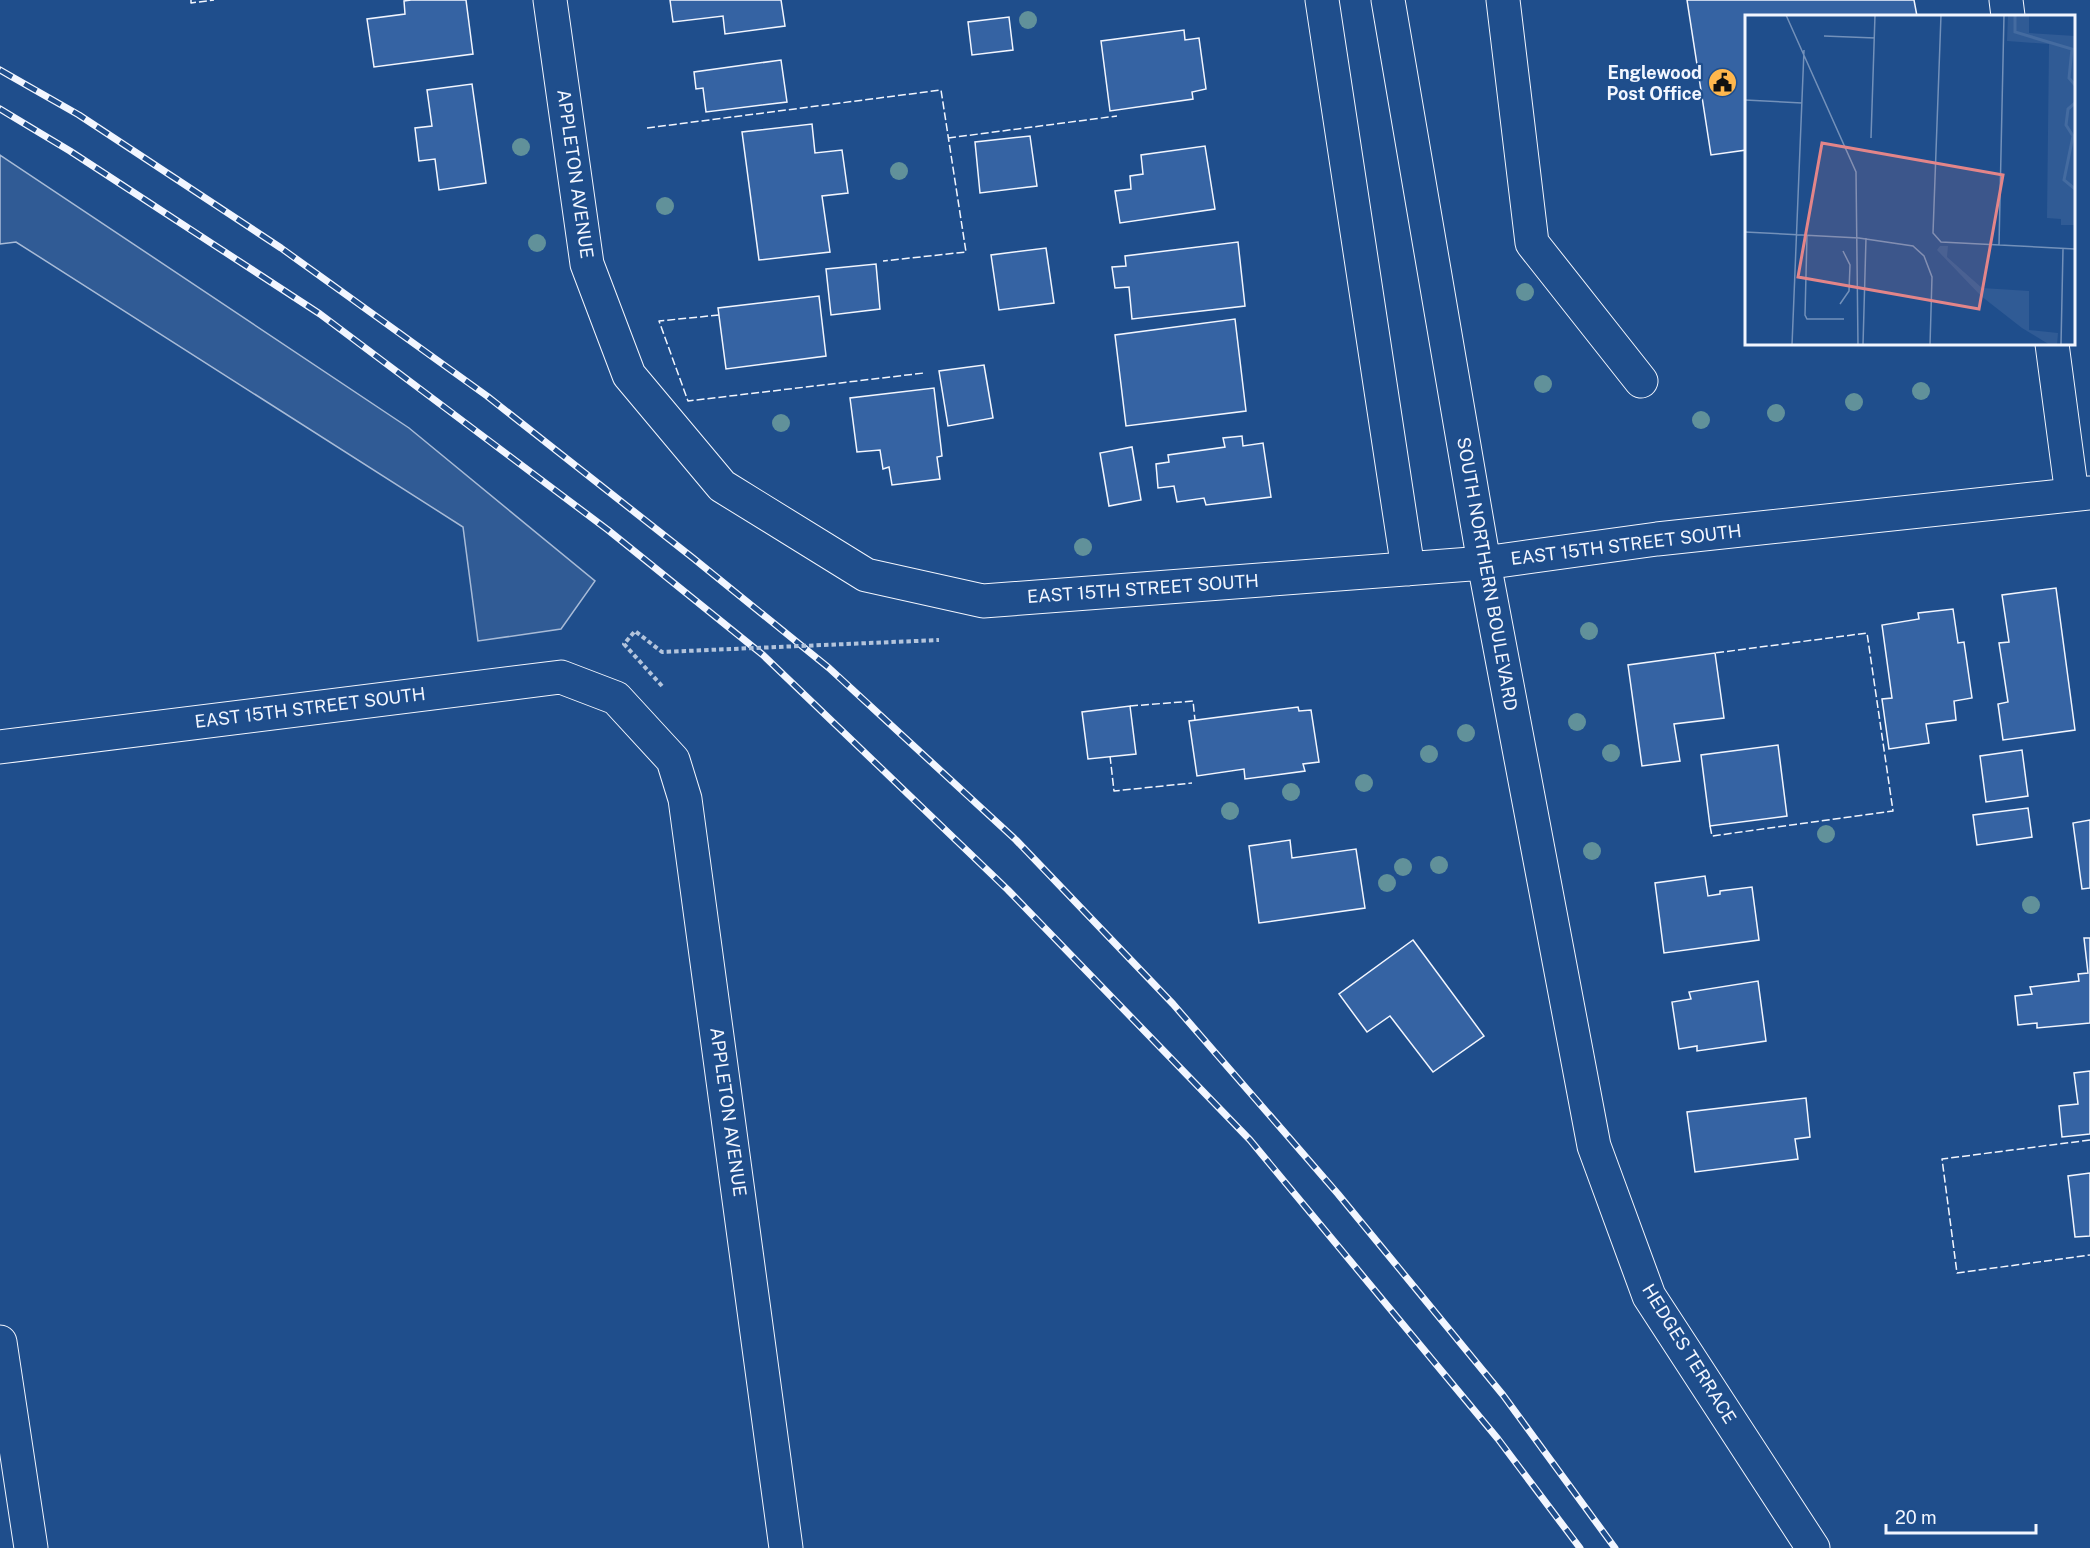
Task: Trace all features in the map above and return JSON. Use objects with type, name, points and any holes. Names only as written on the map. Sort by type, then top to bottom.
[{"type":"street","name":"APPLETON AVENUE","points":[[550,0],[587,264],[629,375],[722,486],[866,576],[983,602]]},
{"type":"street","points":[[1322,0],[1408,569]]},
{"type":"street","name":"SOUTH NORTHERN BOULEVARD","points":[[1388,0],[1484,563],[1594,1146]]},
{"type":"street","points":[[1503,0],[1532,243],[1641,381]]},
{"type":"street","points":[[2006,0],[2008,15]]},
{"type":"street","points":[[2052,345],[2081,494]]},
{"type":"street","name":"EAST 15TH STREET SOUTH","points":[[983,602],[1484,563],[1657,539],[2081,494]]},
{"type":"street","name":"EAST 15TH STREET SOUTH","points":[[0,747],[561,677],[616,698]]},
{"type":"street","name":"APPLETON AVENUE","points":[[616,698],[673,760],[686,799],[786,1548]]},
{"type":"street","name":"HEDGES TERRACE","points":[[1594,1146],[1649,1296],[1813,1548]]},
{"type":"street","points":[[0,1342],[32,1548]]},
{"type":"path","points":[[662,686],[624,644],[635,631],[662,652],[939,639]]},
{"type":"shaded area","points":[[0,155],[409,428],[595,581],[561,629],[478,641],[463,527],[16,242],[0,244]]},
{"type":"building","points":[[466,0],[473,54],[374,67],[367,19],[405,14],[404,1]]},
{"type":"building","points":[[670,0],[781,0],[785,26],[725,34],[723,16],[673,22]]},
{"type":"building","name":"Englewood Post Office","points":[[1687,0],[1914,0],[1917,15],[1745,15],[1745,150],[1711,155]]},
{"type":"building","points":[[1009,17],[1013,50],[972,55],[968,22]]},
{"type":"building","points":[[1184,30],[1185,40],[1199,38],[1206,89],[1192,92],[1193,99],[1110,111],[1101,41]]},
{"type":"building","points":[[781,60],[787,102],[706,112],[703,88],[696,89],[694,72]]},
{"type":"building","points":[[472,84],[486,183],[439,190],[435,159],[419,161],[415,128],[432,126],[427,90]]},
{"type":"building","points":[[812,124],[815,153],[842,150],[848,193],[822,196],[830,252],[759,260],[742,132]]},
{"type":"building","points":[[1030,136],[1037,186],[980,193],[975,142]]},
{"type":"building","points":[[1205,146],[1215,209],[1120,223],[1115,191],[1131,189],[1130,176],[1143,174],[1141,155]]},
{"type":"building","points":[[1238,242],[1245,306],[1132,319],[1129,287],[1115,288],[1112,267],[1126,266],[1125,256]]},
{"type":"building","points":[[1046,248],[1054,303],[999,310],[991,255]]},
{"type":"building","points":[[876,264],[880,309],[831,315],[826,269]]},
{"type":"building","points":[[819,296],[826,356],[726,369],[718,308]]},
{"type":"building","points":[[1235,319],[1246,411],[1126,426],[1115,335]]},
{"type":"building","points":[[984,365],[993,418],[948,426],[939,371]]},
{"type":"building","points":[[934,388],[942,456],[937,457],[940,479],[892,485],[889,467],[883,469],[880,450],[857,452],[850,398]]},
{"type":"building","points":[[1242,436],[1243,446],[1263,443],[1271,497],[1206,505],[1204,498],[1177,502],[1174,486],[1158,488],[1156,464],[1169,462],[1168,455],[1225,447],[1223,438]]},
{"type":"building","points":[[1132,447],[1141,500],[1109,506],[1100,453]]},
{"type":"building","points":[[2056,588],[2075,730],[2003,740],[1998,704],[2008,702],[1999,643],[2009,642],[2002,595]]},
{"type":"building","points":[[1953,609],[1958,643],[1964,642],[1972,698],[1954,701],[1956,720],[1926,724],[1929,743],[1889,749],[1882,699],[1892,698],[1882,625],[1919,619],[1918,613]]},
{"type":"building","points":[[1715,653],[1724,718],[1674,724],[1680,761],[1642,766],[1628,665]]},
{"type":"building","points":[[1130,706],[1136,754],[1088,759],[1082,712]]},
{"type":"building","points":[[1298,707],[1299,711],[1311,710],[1319,762],[1303,764],[1305,771],[1245,779],[1244,769],[1197,776],[1189,721]]},
{"type":"building","points":[[1778,745],[1787,816],[1710,826],[1701,755]]},
{"type":"building","points":[[2022,750],[2028,796],[1986,802],[1980,756]]},
{"type":"building","points":[[2028,808],[2032,837],[1977,845],[1973,815]]},
{"type":"building","points":[[2090,820],[2090,888],[2082,889],[2073,823]]},
{"type":"building","points":[[1290,840],[1292,858],[1356,849],[1365,908],[1259,923],[1249,846]]},
{"type":"building","points":[[1705,876],[1708,896],[1720,894],[1720,891],[1752,887],[1759,940],[1664,953],[1655,883]]},
{"type":"building","points":[[2084,938],[2090,938],[2090,1023],[2037,1028],[2037,1023],[2018,1025],[2015,996],[2032,994],[2030,987],[2079,981],[2078,974],[2088,973]]},
{"type":"building","points":[[1413,940],[1484,1036],[1433,1072],[1390,1016],[1367,1032],[1339,994]]},
{"type":"building","points":[[1758,981],[1766,1041],[1697,1051],[1697,1046],[1679,1049],[1672,1002],[1691,999],[1689,992]]},
{"type":"building","points":[[2090,1071],[2090,1134],[2062,1137],[2059,1106],[2078,1104],[2074,1073]]},
{"type":"building","points":[[1806,1098],[1810,1137],[1795,1139],[1798,1159],[1695,1172],[1687,1112]]},
{"type":"building","points":[[2090,1173],[2090,1236],[2075,1237],[2068,1176]]},
{"type":"railway","points":[[0,70],[79,115],[281,248],[487,396],[829,668],[1016,840],[1173,1004],[1338,1194],[1503,1395],[1615,1548]]},
{"type":"railway","points":[[0,109],[70,151],[320,314],[608,530],[763,655],[1008,890],[1250,1140],[1498,1439],[1580,1548]]},
{"type":"fence","points":[[191,0],[191,3],[214,0]]},
{"type":"fence","points":[[647,128],[941,90],[966,252],[883,261]]},
{"type":"fence","points":[[948,138],[1117,116]]},
{"type":"fence","points":[[719,315],[659,321],[688,401],[924,373]]},
{"type":"fence","points":[[1710,826],[1712,836],[1893,811],[1867,633],[1715,653]]},
{"type":"fence","points":[[1130,706],[1193,701],[1195,720]]},
{"type":"fence","points":[[1110,756],[1114,791],[1192,783]]},
{"type":"fence","points":[[2090,1140],[1942,1159],[1957,1273],[2090,1255]]},
{"type":"place","name":"Englewood Post Office","points":[[1723,83]]}]
